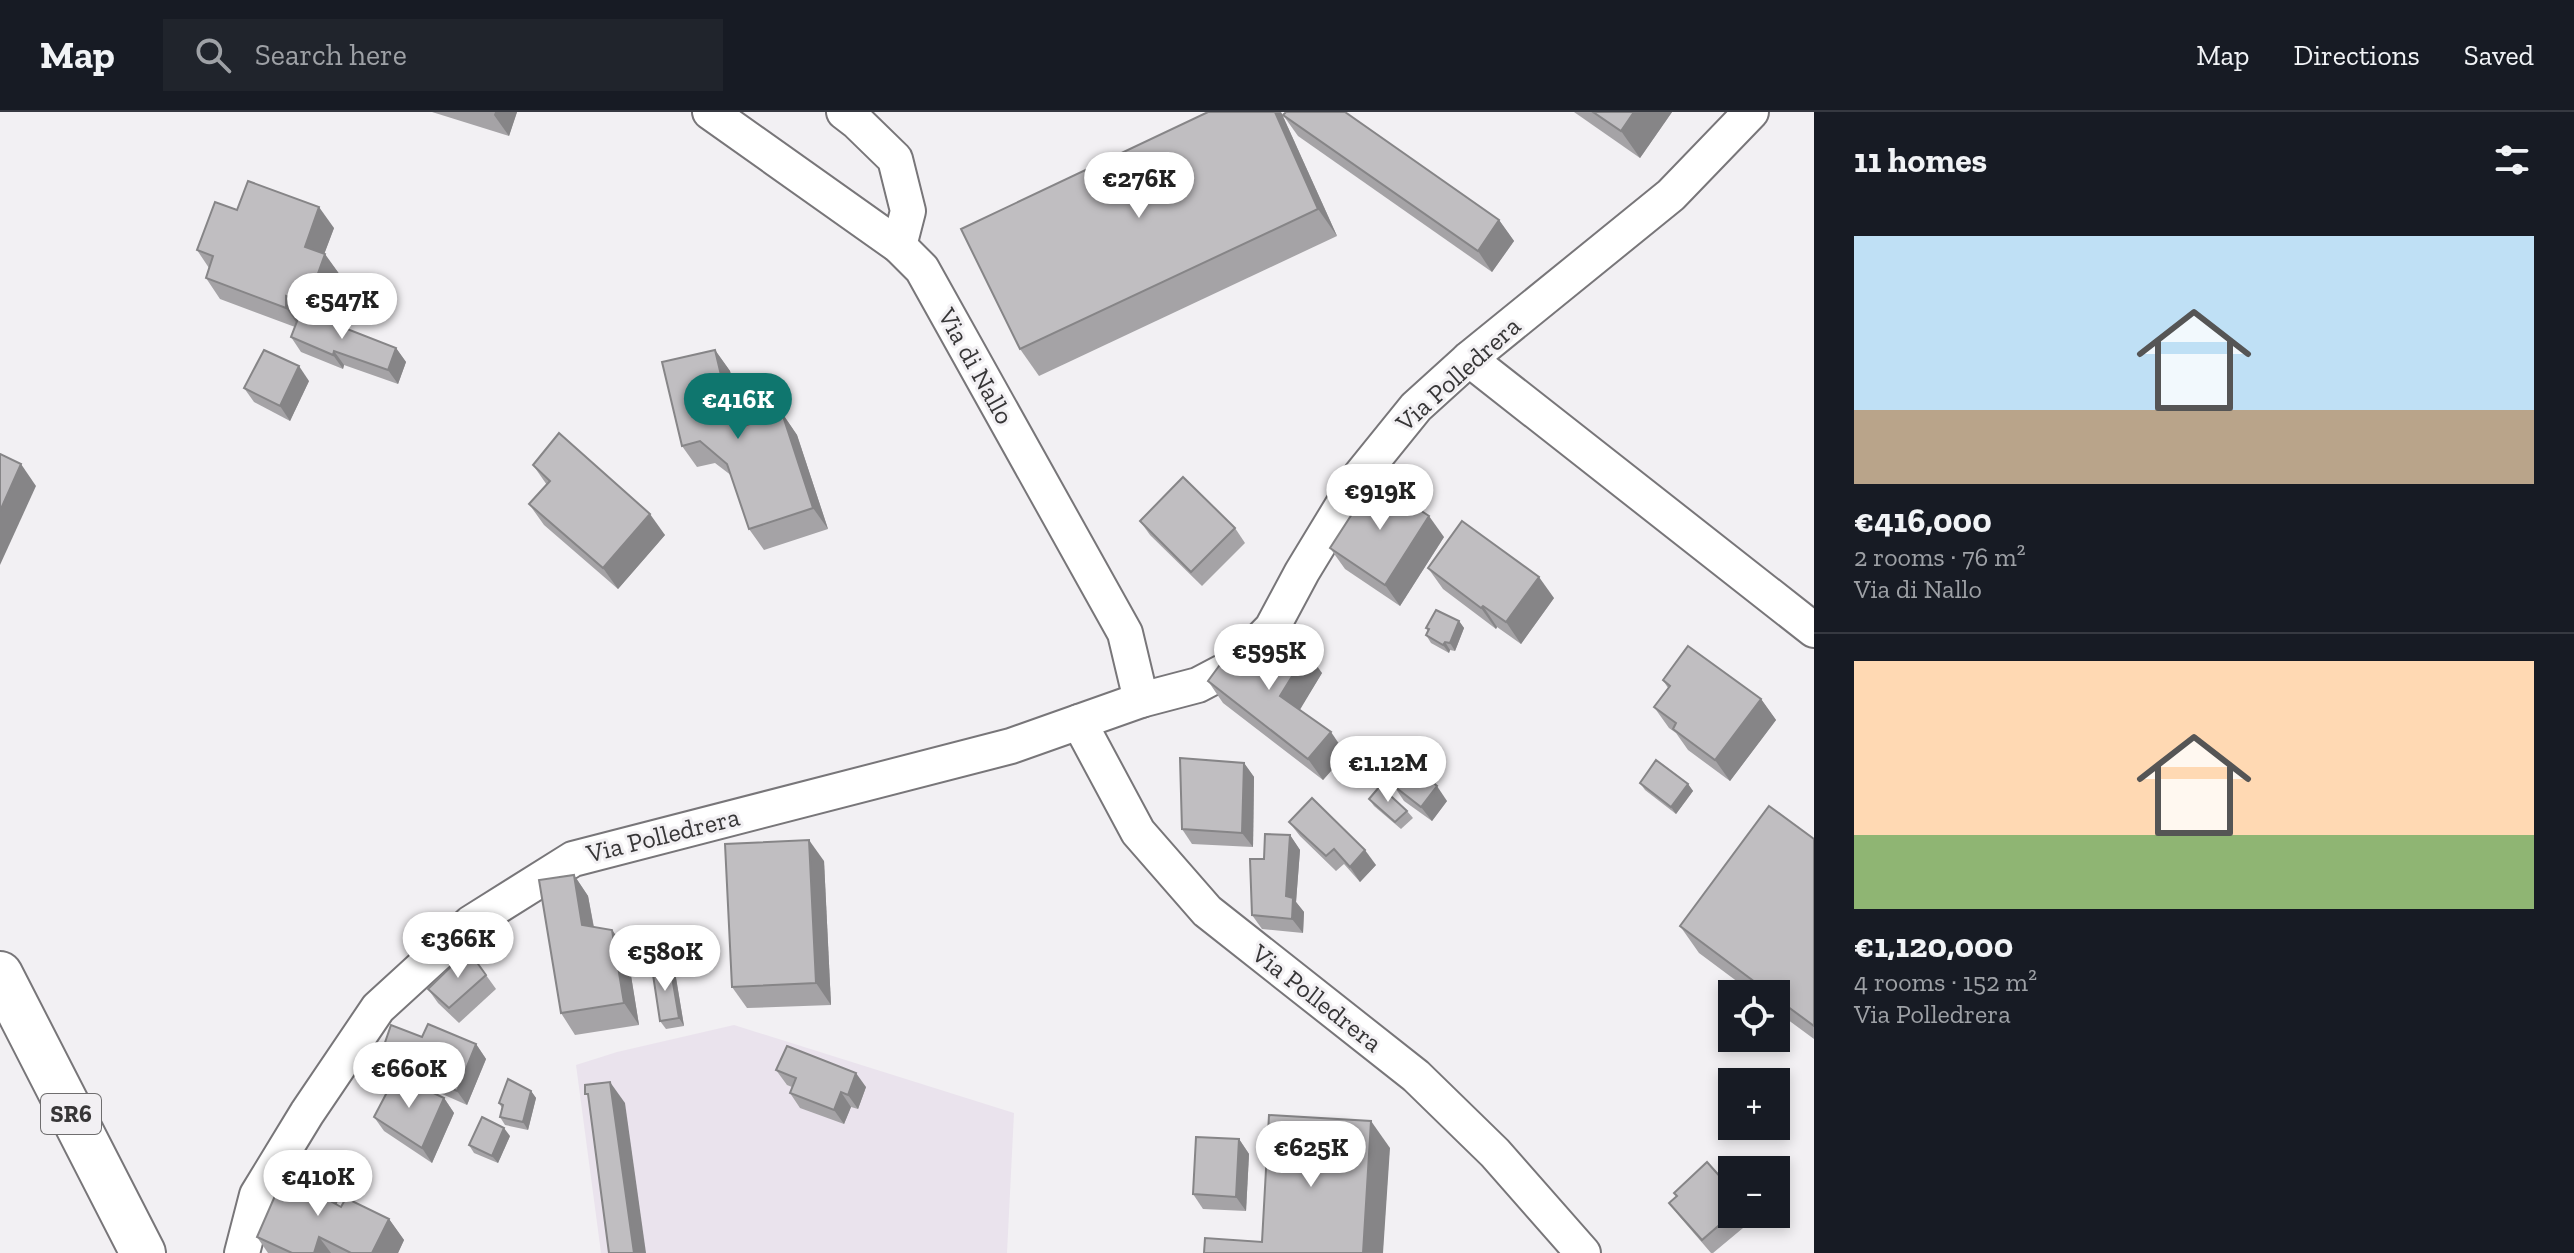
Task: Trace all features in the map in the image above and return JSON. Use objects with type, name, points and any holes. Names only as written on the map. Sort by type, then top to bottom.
[{"type":"main road","name":"SR6","points":[[0,974],[143,1253]]},
{"type":"street","name":"Via di Nallo","points":[[710,112],[899,246],[922,269],[1125,633],[1141,700]]},
{"type":"street","points":[[844,112],[895,159],[908,211],[899,246]]},
{"type":"street","name":"Via Polledrera","points":[[242,1253],[257,1195],[307,1113],[378,1008],[471,923],[573,859],[1011,746],[1141,700],[1198,685],[1236,665],[1272,628],[1361,475],[1416,407],[1469,359],[1671,195],[1751,112]]},
{"type":"street","points":[[1469,359],[1814,630]]},
{"type":"street","name":"Via Polledrera","points":[[1079,722],[1138,832],[1207,911],[1416,1076],[1495,1153],[1583,1253]]},
{"type":"shaded area","points":[[734,1025],[1014,1113],[1007,1253],[601,1253],[576,1065],[617,1052]]},
{"type":"building","points":[[1208,112],[1275,112],[1318,209],[1020,349],[961,229]]},
{"type":"building","points":[[1286,112],[1345,112],[1499,220],[1478,251],[1283,115]]},
{"type":"building","points":[[1593,112],[1634,112],[1621,131]]},
{"type":"building","points":[[248,181],[319,207],[305,247],[325,254],[307,304],[286,296],[286,308],[206,278],[213,256],[197,250],[215,202],[237,210]]},
{"type":"building","points":[[301,311],[396,348],[388,370],[334,351],[333,355],[291,337]]},
{"type":"building","points":[[264,350],[299,366],[280,406],[244,388]]},
{"type":"building","points":[[715,350],[731,417],[741,427],[782,413],[813,508],[749,529],[727,464],[700,441],[682,446],[662,362]]},
{"type":"building","points":[[559,433],[650,514],[603,568],[529,504],[550,481],[533,465]]},
{"type":"building","points":[[0,454],[21,464],[0,511]]},
{"type":"building","points":[[1183,477],[1235,528],[1191,572],[1140,521]]},
{"type":"building","points":[[1374,480],[1429,516],[1385,585],[1330,548]]},
{"type":"building","points":[[1462,521],[1539,577],[1506,622],[1483,606],[1481,608],[1428,568]]},
{"type":"building","points":[[1436,610],[1459,621],[1450,643],[1443,645],[1426,635],[1429,629],[1426,628]]},
{"type":"building","points":[[1241,636],[1273,654],[1291,642],[1307,652],[1280,696],[1331,732],[1308,759],[1208,681]]},
{"type":"building","points":[[1688,646],[1761,699],[1715,760],[1673,729],[1676,723],[1654,707],[1670,686],[1663,680]]},
{"type":"building","points":[[1180,758],[1244,763],[1242,833],[1182,829]]},
{"type":"building","points":[[1405,758],[1437,786],[1421,807],[1394,786],[1388,777]]},
{"type":"building","points":[[1656,760],[1688,784],[1671,807],[1640,783]]},
{"type":"building","points":[[1380,786],[1407,811],[1395,822],[1369,799]]},
{"type":"building","points":[[1312,798],[1365,850],[1350,867],[1334,849],[1326,856],[1289,822]]},
{"type":"building","points":[[1769,806],[1814,839],[1814,1026],[1790,1008],[1790,980],[1752,980],[1680,926]]},
{"type":"building","points":[[1265,834],[1290,835],[1286,896],[1293,898],[1292,919],[1252,915],[1250,859],[1264,859]]},
{"type":"building","points":[[809,840],[816,983],[732,987],[725,844]]},
{"type":"building","points":[[574,875],[582,925],[612,930],[624,1003],[561,1013],[539,880]]},
{"type":"building","points":[[468,950],[486,975],[449,1008],[428,989]]},
{"type":"building","points":[[670,965],[679,1018],[660,1021],[652,968]]},
{"type":"building","points":[[428,1024],[476,1044],[457,1091],[380,1057],[391,1025],[422,1037]]},
{"type":"building","points":[[787,1046],[856,1073],[848,1095],[841,1092],[834,1110],[790,1093],[796,1078],[776,1070]]},
{"type":"building","points":[[396,1075],[444,1098],[422,1148],[374,1117]]},
{"type":"building","points":[[508,1079],[531,1091],[523,1122],[500,1117],[503,1105],[499,1103]]},
{"type":"building","points":[[610,1082],[634,1253],[609,1253],[588,1094],[585,1094],[585,1085]]},
{"type":"building","points":[[1269,1115],[1371,1121],[1363,1253],[1204,1253],[1205,1238],[1262,1242]]},
{"type":"building","points":[[482,1117],[504,1128],[492,1156],[469,1145]]},
{"type":"building","points":[[1196,1137],[1239,1139],[1236,1197],[1193,1194]]},
{"type":"building","points":[[1707,1162],[1718,1174],[1718,1226],[1702,1240],[1669,1203],[1677,1196],[1674,1193]]},
{"type":"building","points":[[288,1166],[324,1176],[318,1194],[341,1207],[346,1198],[389,1219],[372,1253],[351,1253],[319,1237],[314,1253],[292,1253],[257,1237]]}]
